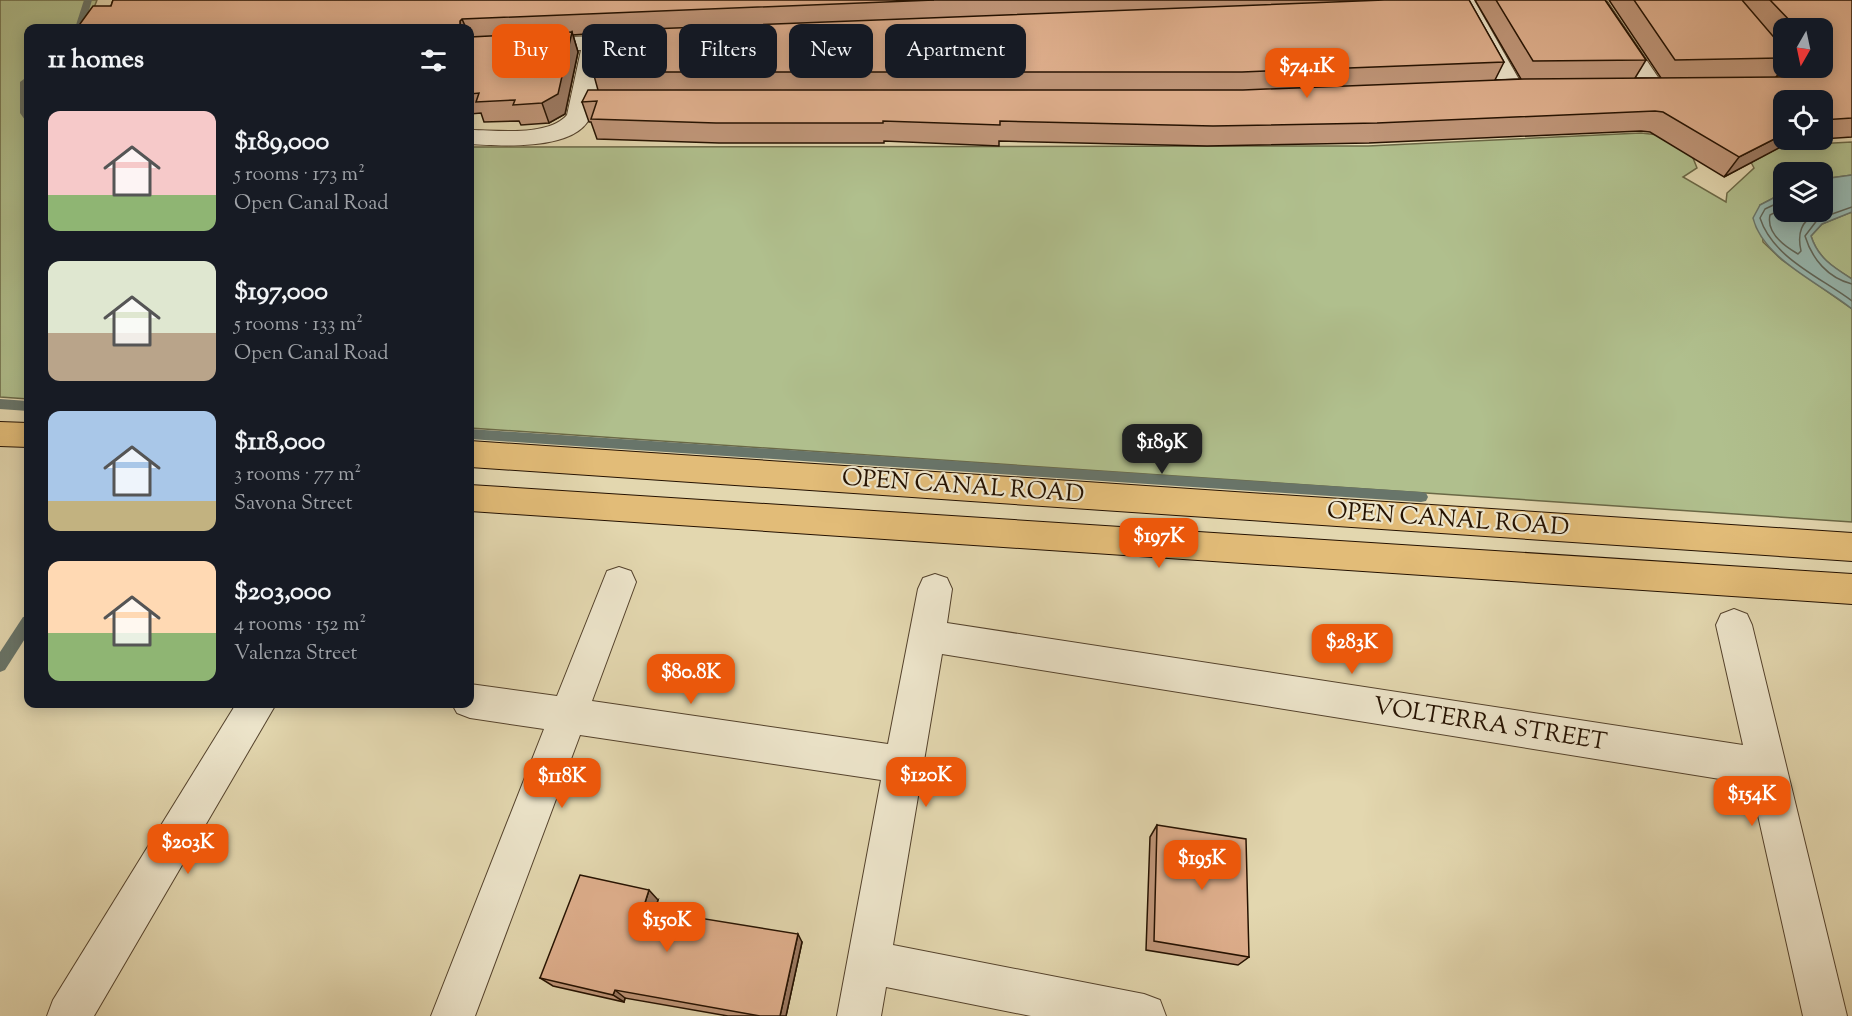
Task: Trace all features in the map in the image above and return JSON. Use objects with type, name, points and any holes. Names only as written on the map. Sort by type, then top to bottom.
[{"type":"main road","name":"OPEN CANAL ROAD","points":[[474,454],[1852,547]]},
{"type":"main road","name":"OPEN CANAL ROAD","points":[[474,498],[1852,589]]},
{"type":"street","points":[[1595,0],[1666,89],[1631,89]]},
{"type":"street","points":[[1726,0],[1789,75],[1790,84],[1777,88],[1732,89]]},
{"type":"street","points":[[1458,5],[1501,91],[1536,90]]},
{"type":"street","points":[[474,48],[582,43]]},
{"type":"street","points":[[474,137],[549,135],[566,130],[593,101],[593,78]]},
{"type":"street","points":[[453,1016],[566,716],[620,582]]},
{"type":"street","points":[[859,1016],[936,589]]},
{"type":"street","points":[[1734,625],[1825,1016]]},
{"type":"street","name":"VOLTERRA STREET","points":[[927,636],[1768,768]]},
{"type":"street","points":[[474,702],[904,765]]},
{"type":"street","points":[[69,1016],[255,708]]},
{"type":"street","points":[[868,962],[1144,1016]]},
{"type":"green space","points":[[0,0],[97,0],[88,24],[24,24],[24,399],[0,397]]},
{"type":"green space","points":[[1641,133],[1685,138],[1697,168],[1683,177],[1726,202],[1727,193],[1754,168],[1741,143],[1773,146],[1773,150],[1833,150],[1833,143],[1852,142],[1852,175],[1833,178],[1833,162],[1773,162],[1773,198],[1760,205],[1763,242],[1782,260],[1852,309],[1852,522],[474,428],[474,147],[1368,146]]},
{"type":"green space","points":[[1852,212],[1852,279],[1822,256],[1811,236],[1822,224],[1833,222],[1833,220]]},
{"type":"water","points":[[1852,175],[1852,212],[1833,220],[1833,178]]},
{"type":"water","points":[[1773,198],[1773,222],[1827,222],[1811,236],[1822,256],[1852,279],[1852,309],[1794,269],[1768,246],[1753,218],[1760,205]]},
{"type":"building","points":[[113,0],[934,0],[462,19],[460,24],[80,24],[93,6],[111,6]]},
{"type":"building","points":[[1384,0],[1469,0],[1504,62],[1242,72],[1026,72],[1026,24],[885,24],[885,72],[873,72],[873,24],[789,24],[789,72],[777,72],[777,24]]},
{"type":"building","points":[[1496,0],[1605,0],[1646,60],[1533,61]]},
{"type":"building","points":[[1634,0],[1742,0],[1773,36],[1773,58],[1675,60]]},
{"type":"building","points":[[1770,0],[1852,0],[1852,118],[1833,119],[1833,90],[1773,90],[1773,140],[1739,157],[1663,112],[1655,111],[1377,123],[1213,126],[1000,121],[1000,125],[883,121],[883,123],[716,123],[591,119],[597,101],[582,102],[588,90],[1243,90],[1524,79],[1833,78],[1833,18],[1787,18]]},
{"type":"building","points":[[667,28],[679,28],[679,72],[667,72]]},
{"type":"building","points":[[492,36],[492,78],[562,78],[558,94],[542,103],[513,105],[515,100],[476,102],[479,93],[474,94],[474,37]]},
{"type":"building","points":[[1157,825],[1246,839],[1249,957],[1154,941]]},
{"type":"building","points":[[580,875],[649,890],[643,909],[798,934],[780,1016],[760,1016],[615,990],[613,995],[540,978]]},
{"type":"waterway","points":[[80,24],[88,0]]},
{"type":"waterway","points":[[0,404],[24,406]]},
{"type":"waterway","points":[[474,434],[1421,497]]},
{"type":"waterway","points":[[0,665],[24,628]]}]
